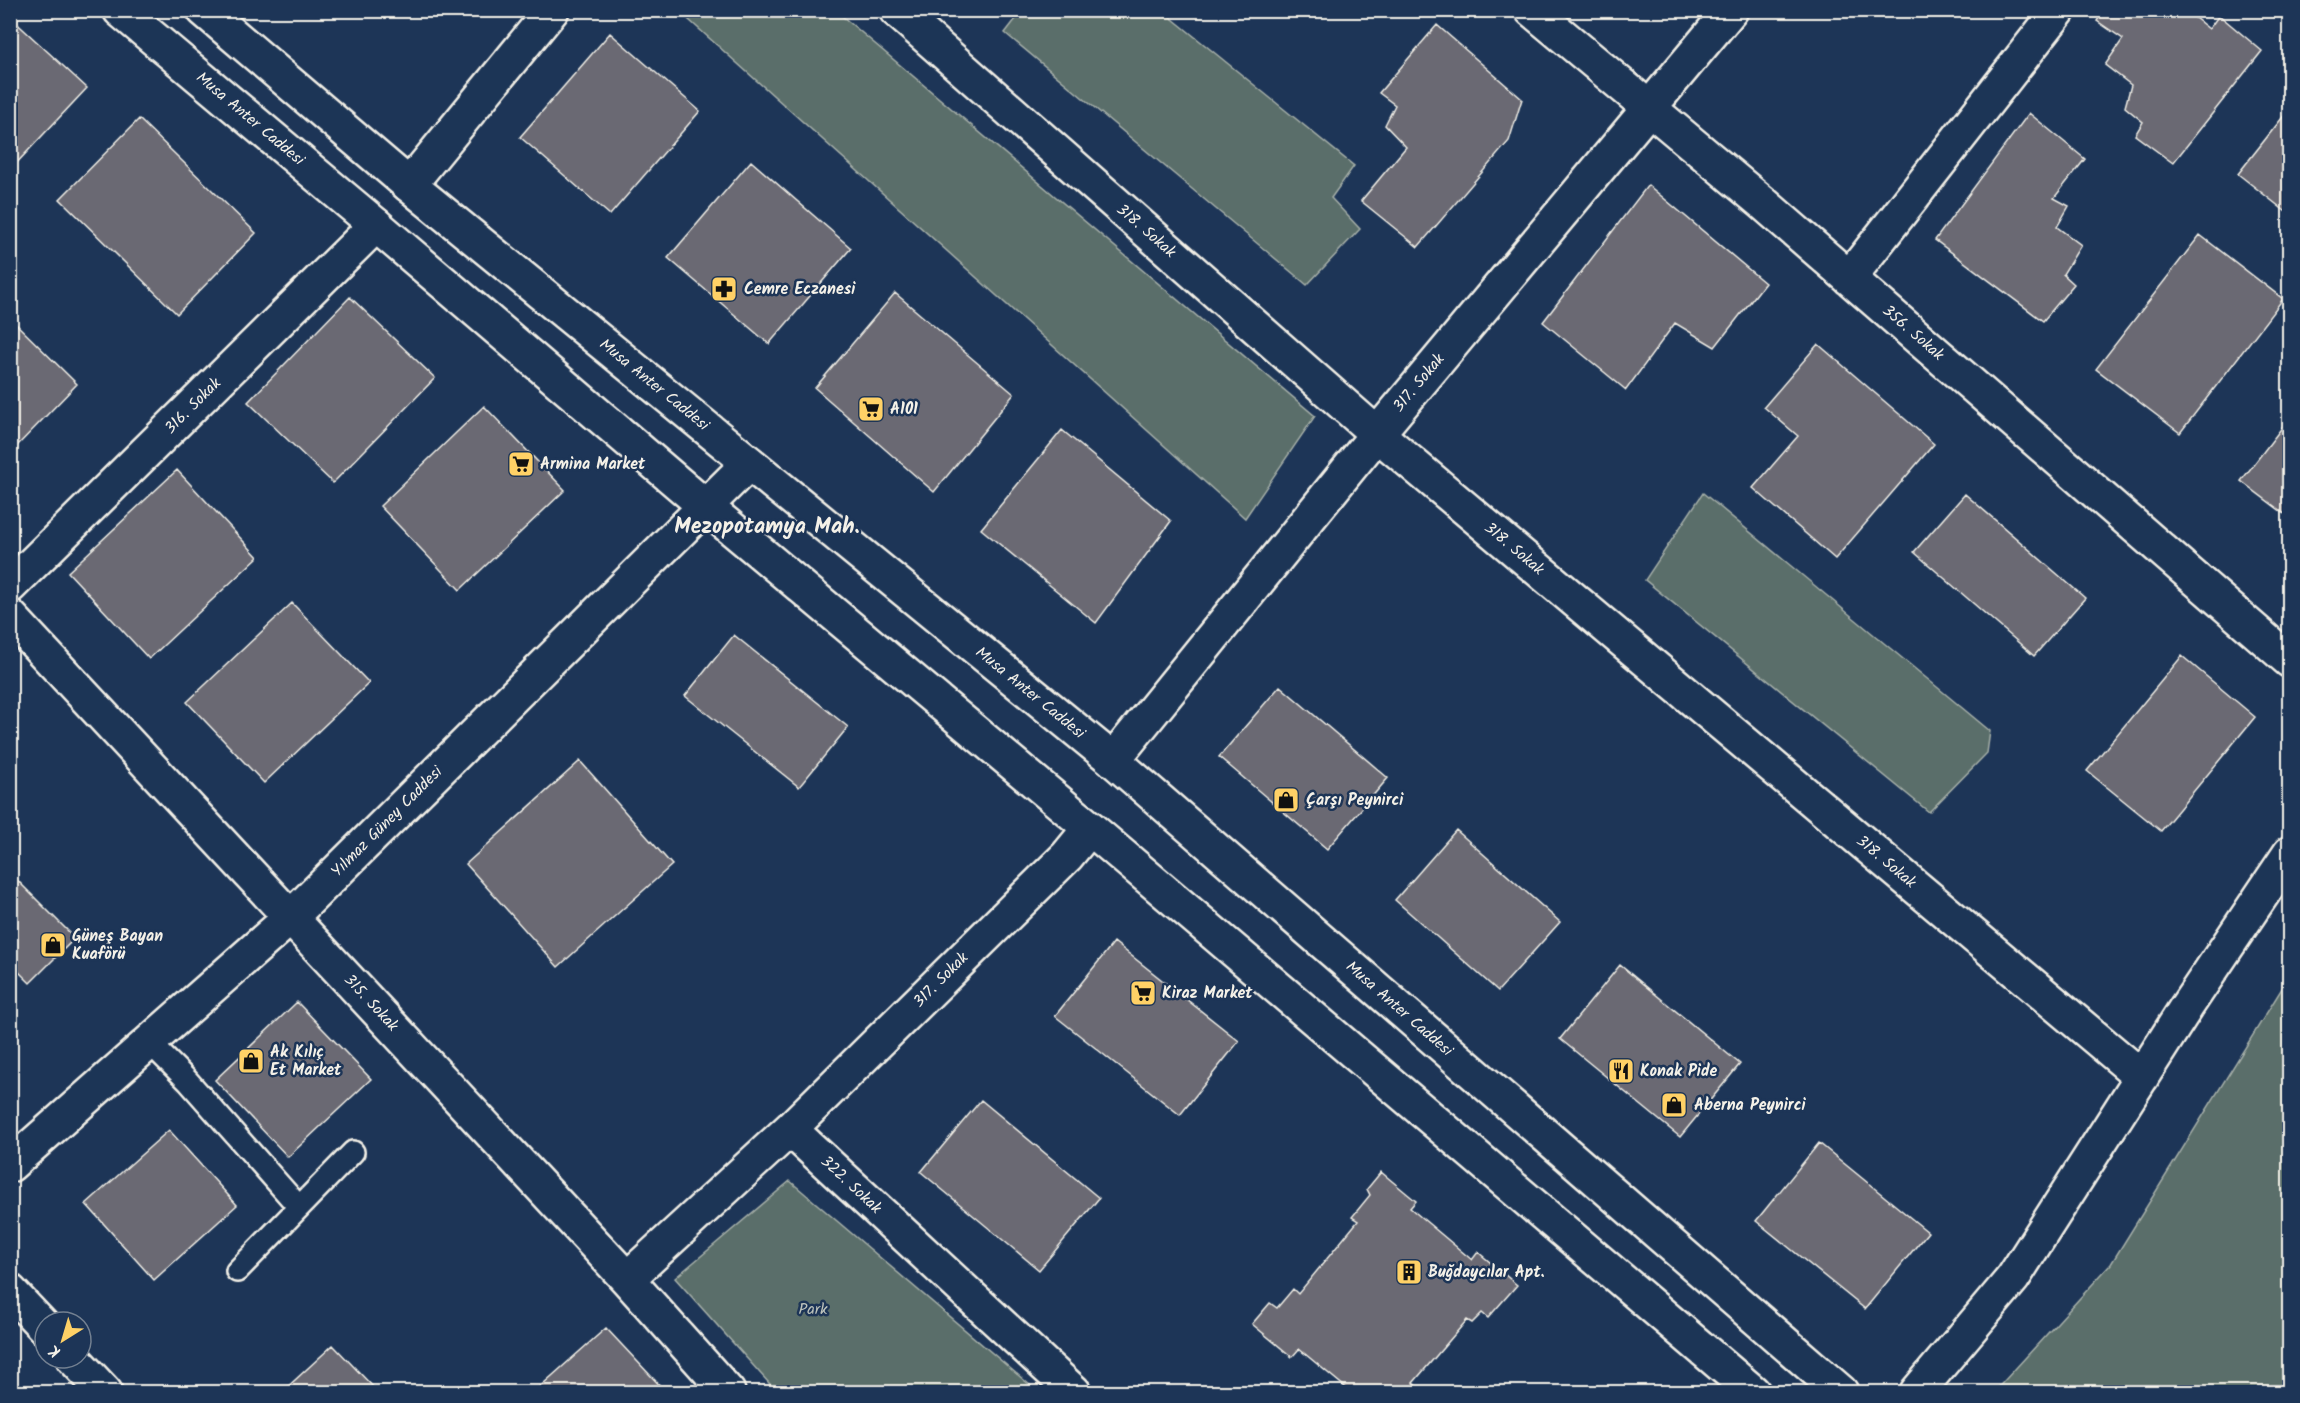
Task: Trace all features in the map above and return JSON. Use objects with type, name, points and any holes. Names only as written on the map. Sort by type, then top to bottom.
[{"type":"street","name":"Musa Anter Caddesi","points":[[120,10],[706,507],[1090,828],[1753,1392]]},
{"type":"street","name":"Musa Anter Caddesi","points":[[204,10],[409,185],[1113,760],[1841,1392]]},
{"type":"street","points":[[409,185],[552,10]]},
{"type":"street","name":"356. Sokak","points":[[1532,10],[1849,278],[2289,661]]},
{"type":"street","name":"317. Sokak","points":[[1113,760],[1377,434],[1731,10]]},
{"type":"street","points":[[1849,278],[2059,10]]},
{"type":"street","name":"318. Sokak","points":[[910,15],[1377,434],[2142,1077]]},
{"type":"street","name":"316. Sokak","points":[[10,586],[376,225]]},
{"type":"street","name":"Yılmaz Güney Caddesi","points":[[10,1165],[291,916],[749,463]]},
{"type":"street","name":"315. Sokak","points":[[10,616],[627,1279],[728,1392]]},
{"type":"street","name":"317. Sokak","points":[[790,1129],[1067,856],[1090,828]]},
{"type":"street","points":[[1917,1392],[2013,1278],[2289,853]]},
{"type":"street","points":[[627,1279],[790,1129]]},
{"type":"street","name":"322. Sokak","points":[[790,1129],[1074,1392]]},
{"type":"street","points":[[10,1291],[33,1315]]},
{"type":"street","points":[[84,1370],[105,1392]]},
{"type":"lane","points":[[149,1042],[188,1081],[299,1207]]},
{"type":"lane","points":[[237,1271],[353,1152]]},
{"type":"green space","points":[[679,11],[836,11],[1315,416],[1245,518]]},
{"type":"green space","points":[[1022,11],[1107,11],[1111,14],[1114,11],[1163,11],[1354,166],[1331,198],[1360,229],[1307,285],[1005,33]]},
{"type":"green space","points":[[1703,493],[1990,731],[1987,753],[1929,812],[1645,580]]},
{"type":"green space","points":[[2289,977],[2289,1392],[1994,1392],[2111,1264]]},
{"type":"green space","name":"Park","points":[[790,1181],[1038,1392],[777,1392],[675,1278]]},
{"type":"building","points":[[2104,10],[2185,10],[2209,29],[2219,15],[2262,51],[2173,163],[2135,135],[2143,122],[2125,107],[2131,85],[2105,65],[2123,39],[2097,21]]},
{"type":"building","points":[[10,17],[87,88],[10,170]]},
{"type":"building","points":[[1437,25],[1522,99],[1509,141],[1418,247],[1361,201],[1406,147],[1385,125],[1395,105],[1379,93]]},
{"type":"building","points":[[610,33],[700,111],[610,215],[520,137]]},
{"type":"building","points":[[2290,108],[2290,215],[2238,174]]},
{"type":"building","points":[[2029,113],[2085,159],[2054,198],[2069,206],[2057,227],[2081,245],[2063,274],[2074,284],[2043,321],[1935,240]]},
{"type":"building","points":[[139,119],[256,233],[177,314],[60,199]]},
{"type":"building","points":[[751,161],[851,248],[769,344],[668,258]]},
{"type":"building","points":[[1648,185],[1765,283],[1715,347],[1675,323],[1626,390],[1543,322]]},
{"type":"building","points":[[2200,235],[2283,299],[2180,433],[2096,369]]},
{"type":"building","points":[[895,293],[1014,394],[934,492],[815,388]]},
{"type":"building","points":[[350,297],[435,378],[333,483],[248,402]]},
{"type":"building","points":[[10,318],[77,384],[15,448],[10,443]]},
{"type":"building","points":[[1818,344],[1934,444],[1835,559],[1753,488],[1798,436],[1764,407]]},
{"type":"building","points":[[484,406],[565,490],[460,590],[380,506]]},
{"type":"building","points":[[2290,417],[2290,518],[2241,481]]},
{"type":"building","points":[[1062,430],[1171,521],[1096,623],[981,529]]},
{"type":"building","points":[[177,470],[258,557],[149,659],[68,572]]},
{"type":"building","points":[[1965,494],[2085,598],[2034,656],[1914,552]]},
{"type":"building","points":[[292,603],[369,683],[264,783],[187,702]]},
{"type":"building","points":[[734,635],[848,727],[799,787],[685,696]]},
{"type":"building","points":[[2182,656],[2255,717],[2161,831],[2087,771]]},
{"type":"building","points":[[1280,686],[1388,778],[1327,849],[1219,757]]},
{"type":"building","points":[[580,761],[672,865],[558,967],[466,864]]},
{"type":"building","points":[[1456,830],[1560,922],[1498,991],[1395,900]]},
{"type":"building","points":[[10,873],[75,938],[30,983],[10,963]]},
{"type":"building","points":[[1114,942],[1239,1041],[1180,1115],[1055,1016]]},
{"type":"building","points":[[1620,965],[1740,1064],[1680,1137],[1560,1039]]},
{"type":"building","points":[[297,1002],[371,1079],[288,1157],[215,1080]]},
{"type":"building","points":[[981,1100],[1099,1198],[1039,1270],[921,1172]]},
{"type":"building","points":[[169,1130],[237,1205],[154,1280],[86,1204]]},
{"type":"building","points":[[1819,1143],[1928,1232],[1865,1309],[1756,1221]]},
{"type":"building","name":"Buğdaycılar Apt.","points":[[1381,1172],[1416,1201],[1410,1208],[1472,1260],[1478,1252],[1517,1285],[1488,1318],[1482,1313],[1472,1323],[1467,1320],[1413,1383],[1420,1389],[1417,1392],[1351,1392],[1299,1349],[1292,1357],[1252,1324],[1270,1303],[1277,1308],[1293,1289],[1298,1294],[1358,1221],[1352,1217],[1370,1195],[1367,1189]]},
{"type":"building","points":[[606,1328],[666,1392],[534,1392]]},
{"type":"building","points":[[333,1345],[378,1392],[282,1392]]},
{"type":"place","name":"Cemre Eczanesi","points":[[724,289]]},
{"type":"place","name":"A101","points":[[871,409]]},
{"type":"place","name":"Armina Market","points":[[521,464]]},
{"type":"place","name":"Çarşı Peynirci","points":[[1286,800]]},
{"type":"place","name":"Güneş Bayan Kuaförü","points":[[53,945]]},
{"type":"place","name":"Kiraz Market","points":[[1143,993]]},
{"type":"place","name":"Ak Kılıç Et Market","points":[[251,1061]]},
{"type":"place","name":"Konak Pide","points":[[1621,1071]]},
{"type":"place","name":"Aberna Peynirci","points":[[1674,1105]]},
{"type":"place","name":"Buğdaycılar Apt.","points":[[1409,1272]]},
{"type":"district","name":"Mezopotamya Mah.","points":[[767,527]]}]
